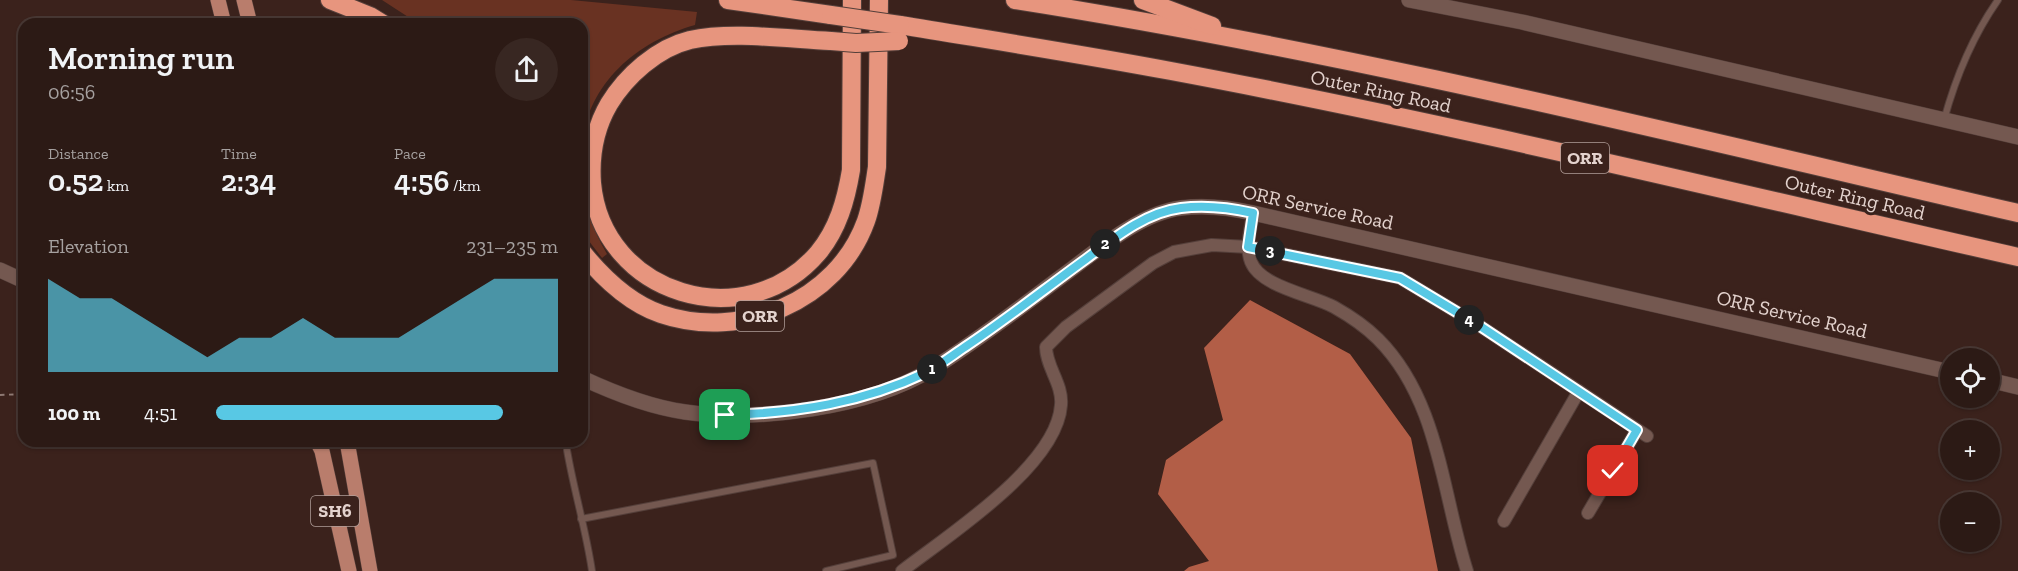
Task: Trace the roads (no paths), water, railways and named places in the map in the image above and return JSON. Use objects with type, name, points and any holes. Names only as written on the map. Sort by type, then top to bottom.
[{"type":"highway","points":[[330,0],[373,18]]},
{"type":"highway","name":"Outer Ring Road","points":[[728,0],[831,15],[899,33],[944,33],[1171,71],[1340,105],[2018,257]]},
{"type":"highway","name":"ORR","points":[[852,0],[851,170],[847,194],[839,217],[830,236],[817,254],[800,270],[770,286],[738,296],[715,297],[691,295],[667,288],[646,276],[626,260],[610,241],[600,219],[593,194],[591,168],[594,141],[602,117],[614,96],[631,76],[650,60],[670,47],[690,40],[749,37],[831,41],[867,43],[899,33]]},
{"type":"highway","name":"ORR","points":[[588,258],[619,290],[638,303],[684,320],[736,321],[763,316],[804,298],[821,285],[838,268],[853,247],[865,223],[873,194],[877,167],[879,0]]},
{"type":"highway","name":"Outer Ring Road","points":[[1015,0],[1259,44],[1531,101],[2018,213]]},
{"type":"highway","points":[[1143,0],[1259,44]]},
{"type":"main road","points":[[218,0],[222,18]]},
{"type":"main road","points":[[244,0],[248,18]]},
{"type":"main road","points":[[1409,0],[1522,22],[2018,138]]},
{"type":"main road","name":"ORR Service Road","points":[[588,380],[644,402],[683,411],[725,415],[765,414],[831,405],[883,391],[929,371],[984,335],[1117,236],[1148,218],[1180,208],[1212,207],[1253,213],[1940,370]]},
{"type":"main road","points":[[0,270],[18,278]]},
{"type":"main road","points":[[2000,383],[2018,387]]},
{"type":"main road","name":"SH6","points":[[320,447],[349,571]]},
{"type":"main road","name":"SH6","points":[[347,447],[370,571]]},
{"type":"street","points":[[1253,213],[1248,247],[1252,265],[1266,278],[1332,306],[1371,332],[1392,354],[1418,397],[1443,472],[1456,537],[1467,571]]},
{"type":"street","points":[[902,571],[973,519],[1000,495],[1026,470],[1051,434],[1061,404],[1059,387],[1049,364],[1046,347],[1066,327],[1153,263],[1174,252],[1212,245],[1248,247],[1400,278],[1480,326],[1642,433],[1588,513]]},
{"type":"street","points":[[1504,522],[1579,391]]},
{"type":"lane","points":[[1944,120],[1956,78],[1979,27],[1998,0]]},
{"type":"lane","points":[[567,450],[573,491],[592,571]]},
{"type":"lane","points":[[581,519],[873,463],[893,555],[826,571]]}]
